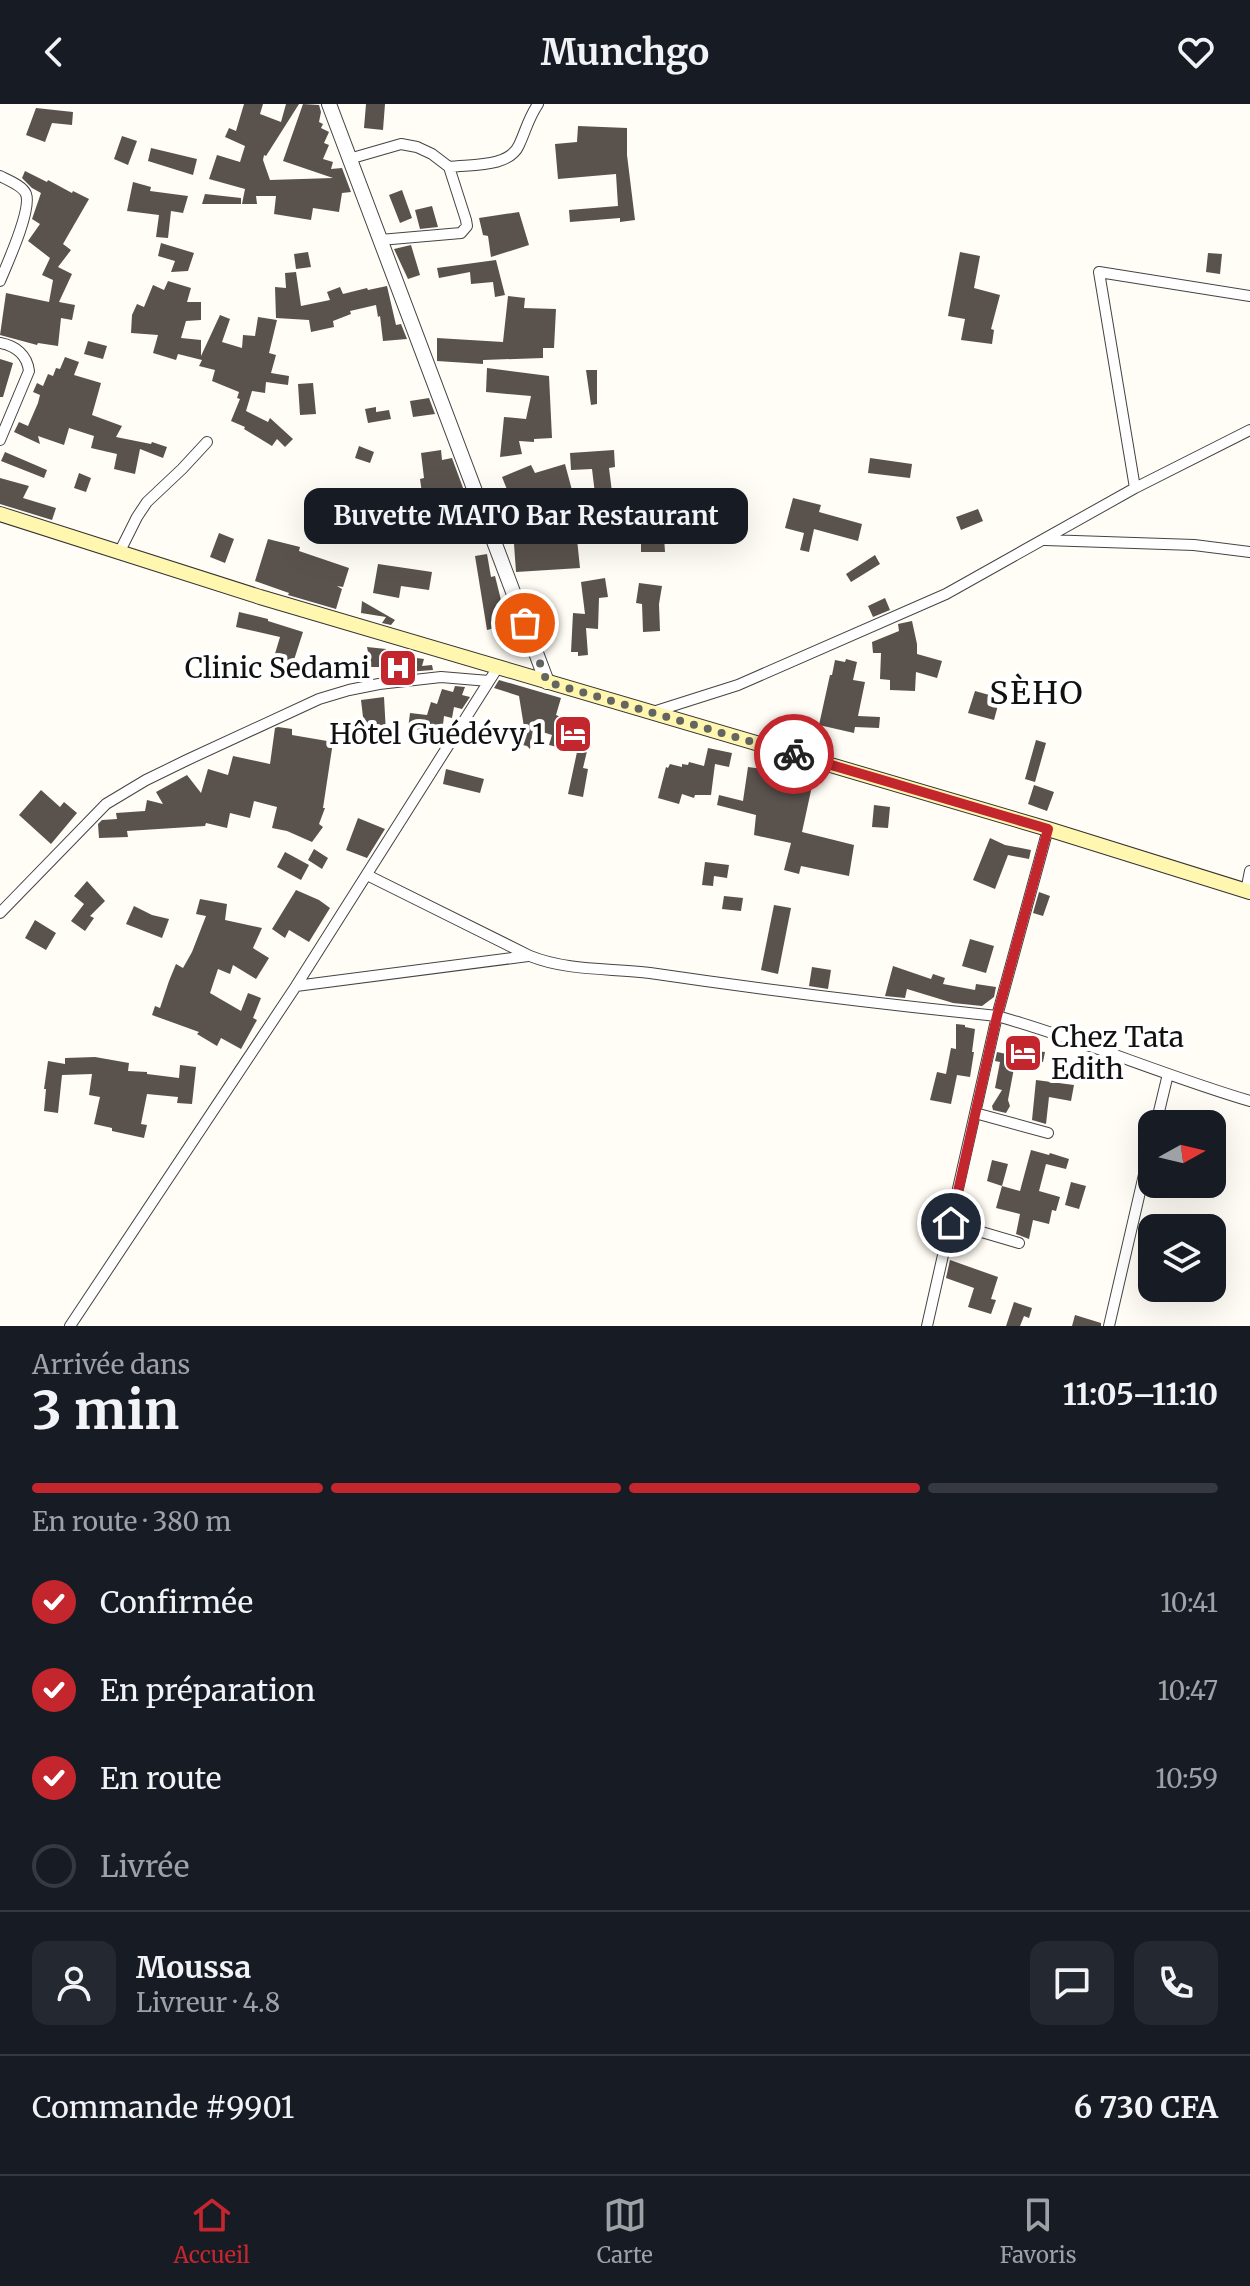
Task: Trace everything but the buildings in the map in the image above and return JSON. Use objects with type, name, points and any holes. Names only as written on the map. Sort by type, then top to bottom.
[{"type":"main road","points":[[0,514],[260,597],[1248,891]]},
{"type":"street","points":[[329,104],[547,682]]},
{"type":"street","points":[[449,167],[503,160],[512,155],[519,147],[527,122],[538,104]]},
{"type":"street","points":[[349,159],[401,144],[432,154],[449,167],[466,220],[465,230],[456,234],[380,240]]},
{"type":"street","points":[[0,176],[22,189],[27,198],[24,220],[0,281]]},
{"type":"street","points":[[1135,488],[1099,272],[1250,296]]},
{"type":"street","points":[[0,343],[15,348],[23,355],[29,371],[0,440]]},
{"type":"street","points":[[653,712],[738,685],[932,600],[1135,488],[1250,430]]},
{"type":"street","points":[[120,551],[147,502],[207,442]]},
{"type":"street","points":[[1044,540],[1194,545],[1250,552]]},
{"type":"street","points":[[70,1326],[296,986],[498,667]]},
{"type":"street","points":[[0,913],[106,804],[187,760],[319,699],[349,690],[441,677],[489,681]]},
{"type":"street","points":[[927,1326],[997,1016],[1048,829]]},
{"type":"street","points":[[1248,891],[1250,871]]},
{"type":"street","points":[[367,875],[550,964],[997,1016],[1250,1101]]},
{"type":"street","points":[[296,986],[530,956]]},
{"type":"street","points":[[1159,1110],[1168,1074]]},
{"type":"street","points":[[975,1113],[1048,1133]]},
{"type":"street","points":[[1109,1326],[1139,1198]]},
{"type":"street","points":[[951,1223],[1019,1243]]},
{"type":"way so far","points":[[525,623],[547,682],[794,754]]},
{"type":"place","name":"Buvette MATO Bar Restaurant","points":[[525,623]]},
{"type":"place","name":"Clinic Sedami","points":[[398,668]]},
{"type":"place","name":"Hôtel Guédévy 1","points":[[573,734]]},
{"type":"place","name":"Chez Tata Edith","points":[[1023,1053]]},
{"type":"district","name":"SÈHO","points":[[1037,693]]},
{"type":"route","points":[[794,754],[1048,829],[997,1016],[951,1223]]}]
